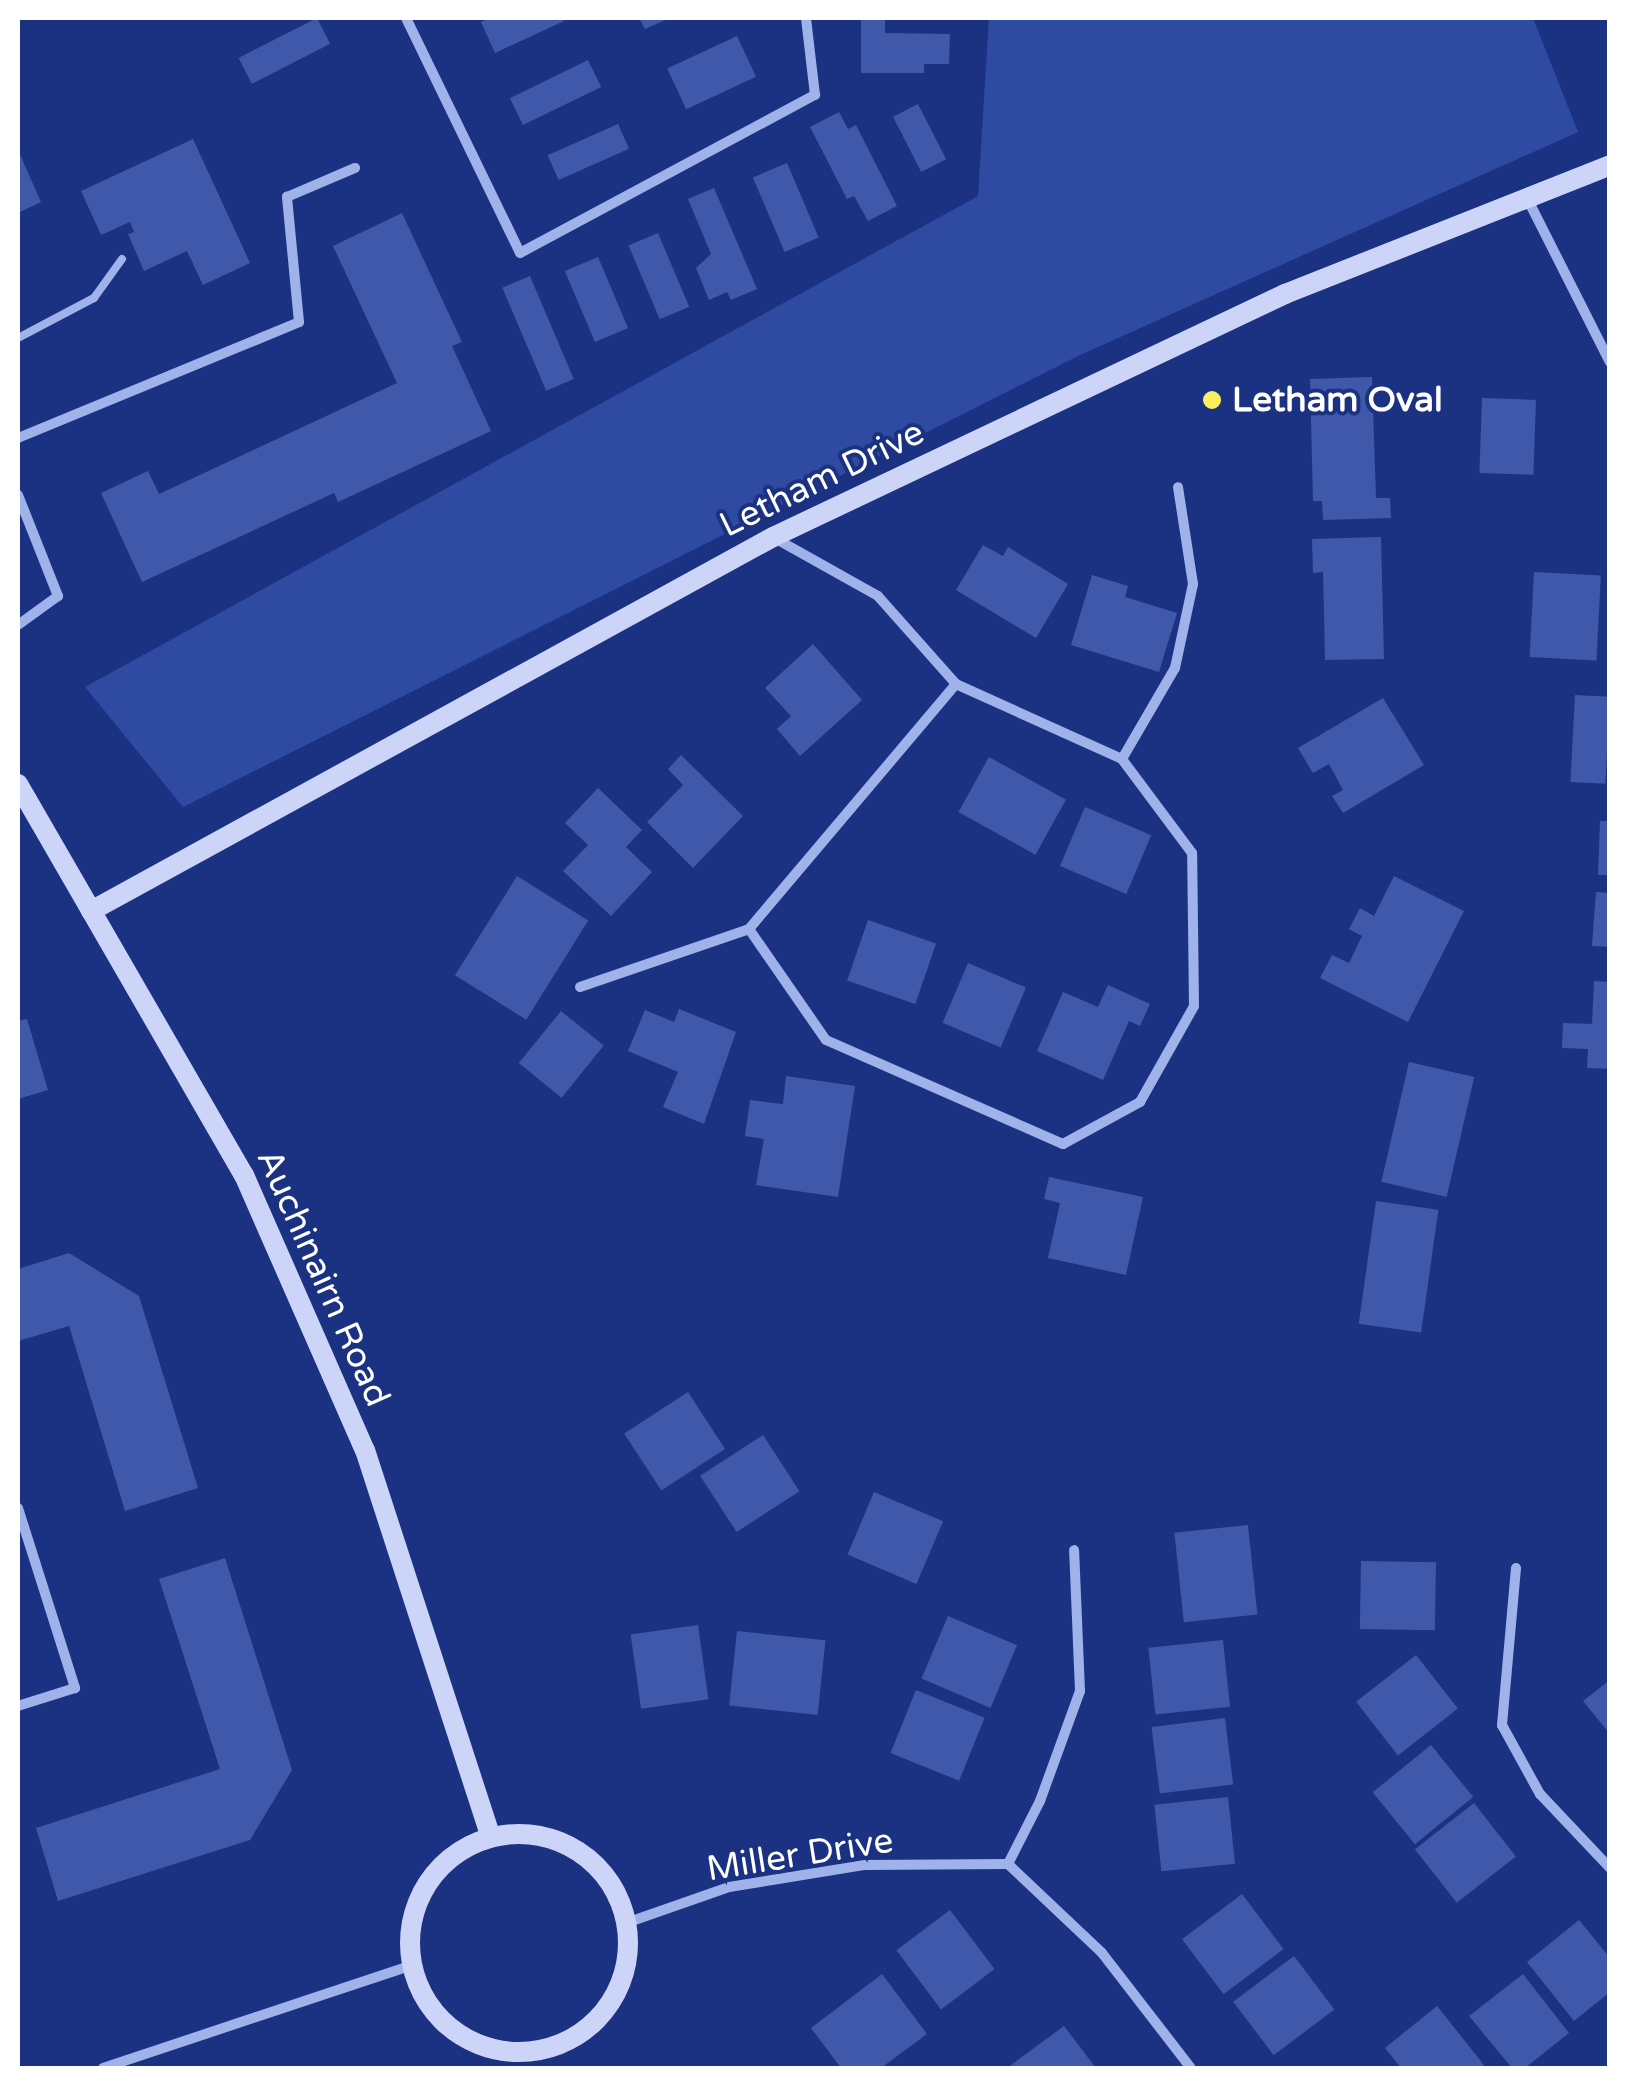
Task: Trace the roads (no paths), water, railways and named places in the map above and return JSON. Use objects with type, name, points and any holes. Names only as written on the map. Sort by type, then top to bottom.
[{"type":"main road","name":"Letham Drive","points":[[91,910],[772,536],[1285,294],[1610,165]]},
{"type":"main road","name":"Auchinairn Road","points":[[18,784],[244,1176],[365,1450],[490,1834]]},
{"type":"main road","points":[[490,1834],[552,1836],[603,1869],[629,1922],[626,1977],[594,2026],[543,2061],[479,2048],[437,2019],[410,1966],[412,1913],[444,1859],[490,1834]]},
{"type":"street","points":[[406,18],[520,254],[815,95],[806,18]]},
{"type":"street","points":[[18,438],[298,322],[288,197],[356,168]]},
{"type":"street","points":[[1527,198],[1610,362]]},
{"type":"street","points":[[1122,760],[1175,668],[1194,584],[1178,488]]},
{"type":"street","points":[[18,495],[58,596],[18,626]]},
{"type":"street","points":[[749,929],[826,1040],[1063,1144],[1140,1102],[1194,1006],[1192,854],[1122,760],[956,684],[878,596],[772,536]]},
{"type":"street","points":[[580,988],[749,929],[956,684]]},
{"type":"street","points":[[18,1508],[75,1688],[18,1706]]},
{"type":"street","points":[[1074,1550],[1080,1691],[1040,1800],[1008,1864],[1102,1953],[1191,2068]]},
{"type":"street","points":[[1516,1568],[1502,1725],[1540,1794],[1610,1868]]},
{"type":"street","name":"Miller Drive","points":[[629,1922],[729,1888],[865,1865],[1008,1864]]},
{"type":"street","points":[[103,2068],[410,1966]]},
{"type":"lane","points":[[18,338],[94,298],[122,259]]},
{"type":"place","name":"Letham Oval","points":[[1212,400]]}]
